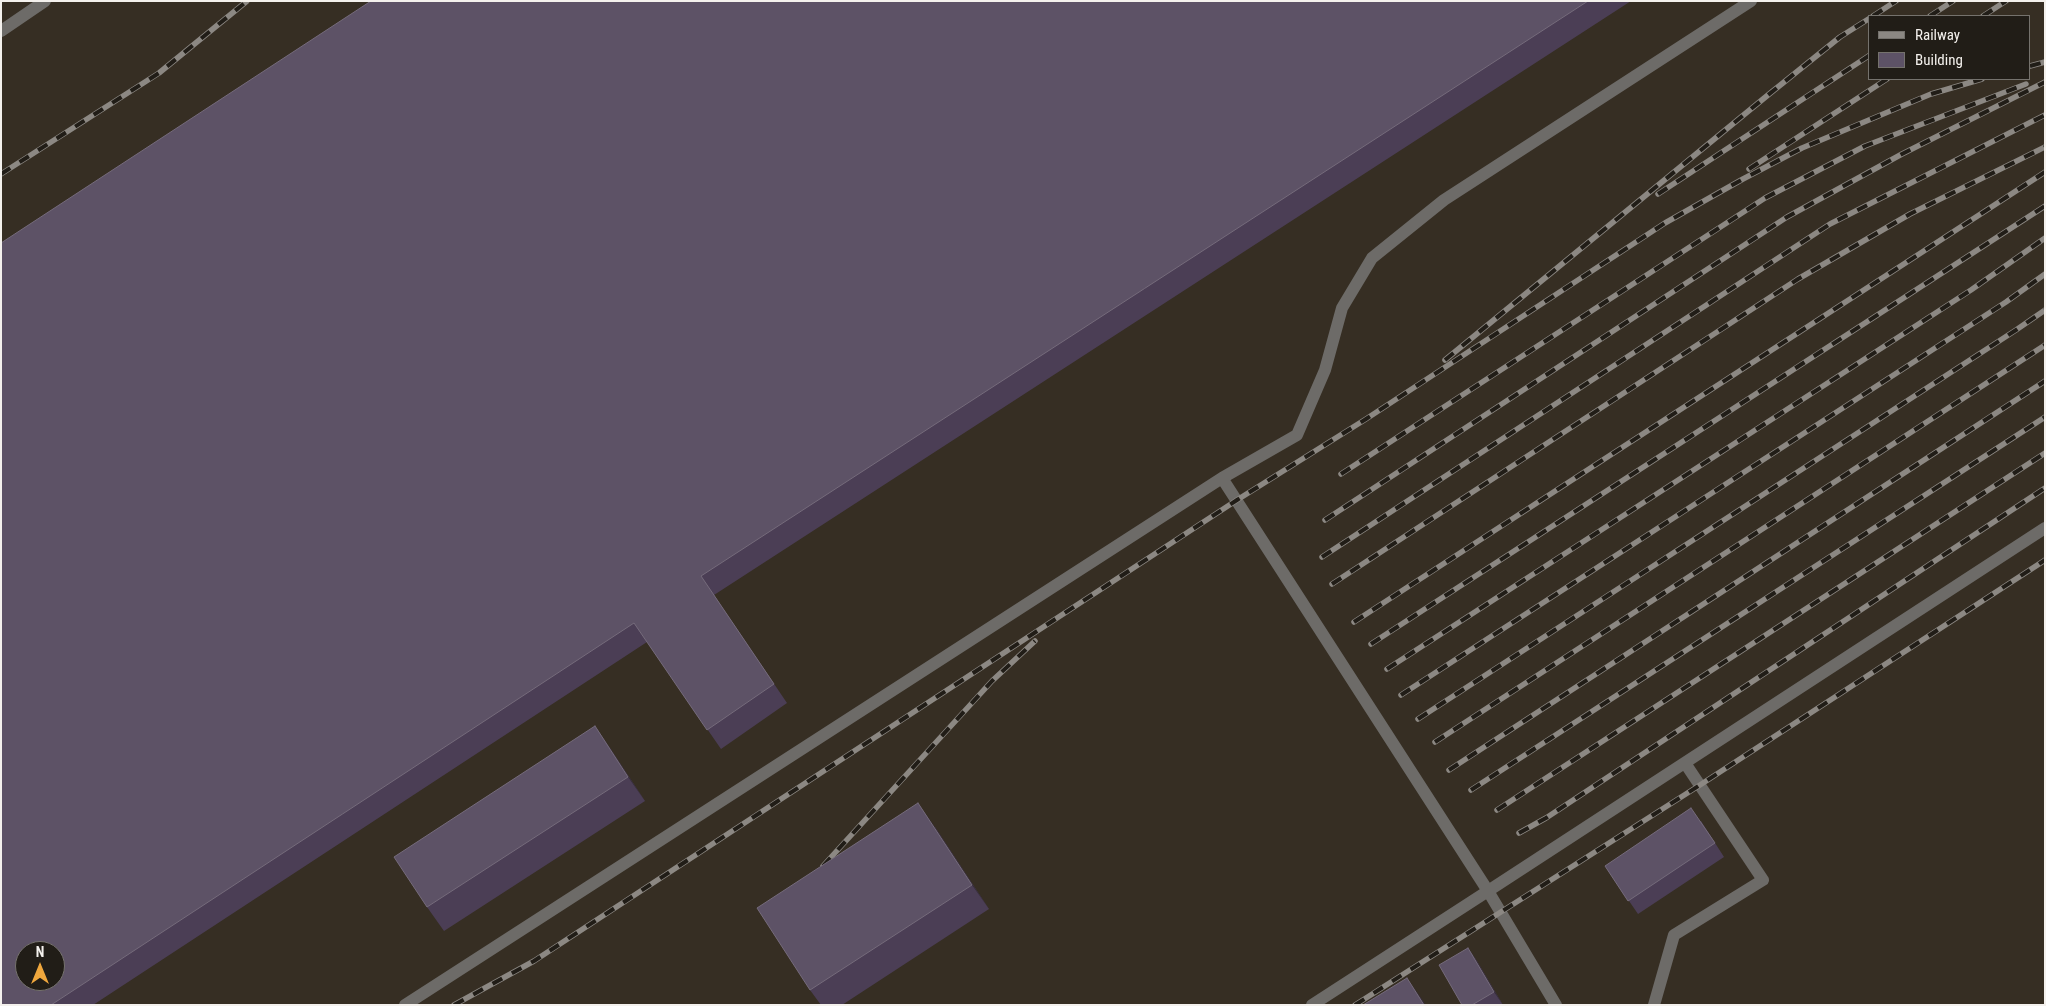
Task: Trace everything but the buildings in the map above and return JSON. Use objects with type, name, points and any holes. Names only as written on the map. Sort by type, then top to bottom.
[{"type":"lane","points":[[1,30],[45,1]]},
{"type":"lane","points":[[405,1005],[1222,478],[1297,435],[1325,370],[1342,308],[1372,258],[1444,200],[1751,1]]},
{"type":"lane","points":[[1222,478],[1488,891],[1556,1005]]},
{"type":"lane","points":[[1312,1005],[2045,528]]},
{"type":"lane","points":[[1654,1005],[1674,935],[1763,880],[1685,763]]},
{"type":"shaded area","points":[[1,1],[2045,1],[2045,1005],[1,1005]]},
{"type":"railway","points":[[1,174],[159,73],[247,1]]},
{"type":"railway","points":[[1875,15],[1896,1]]},
{"type":"railway","points":[[1932,15],[1953,1]]},
{"type":"railway","points":[[1985,15],[2006,1]]},
{"type":"railway","points":[[1445,360],[1840,37],[1868,19]]},
{"type":"railway","points":[[1658,194],[1868,56]]},
{"type":"railway","points":[[2031,66],[2045,62]]},
{"type":"railway","points":[[1749,169],[1885,80]]},
{"type":"railway","points":[[454,1005],[534,961],[1237,500],[1366,419],[1665,223],[1802,148],[1931,94],[1979,80]]},
{"type":"railway","points":[[1325,520],[1787,217],[1902,154],[2045,82]]},
{"type":"railway","points":[[1341,474],[1765,198],[1865,146],[2026,84]]},
{"type":"railway","points":[[1322,557],[1830,224],[2045,115]]},
{"type":"railway","points":[[1332,584],[1798,279],[1910,214],[2045,147]]},
{"type":"railway","points":[[1354,622],[2045,172]]},
{"type":"railway","points":[[1371,644],[2045,206]]},
{"type":"railway","points":[[1387,669],[1971,290],[2045,238]]},
{"type":"railway","points":[[1401,695],[2006,302],[2045,274]]},
{"type":"railway","points":[[1418,719],[2045,310]]},
{"type":"railway","points":[[1435,742],[2045,345]]},
{"type":"railway","points":[[1449,770],[2045,381]]},
{"type":"railway","points":[[1471,790],[2045,417]]},
{"type":"railway","points":[[1497,810],[2045,453]]},
{"type":"railway","points":[[1519,833],[1546,818],[2045,488]]},
{"type":"railway","points":[[1355,1005],[1700,785],[2045,560]]},
{"type":"railway","points":[[823,866],[992,681],[1035,641]]}]
